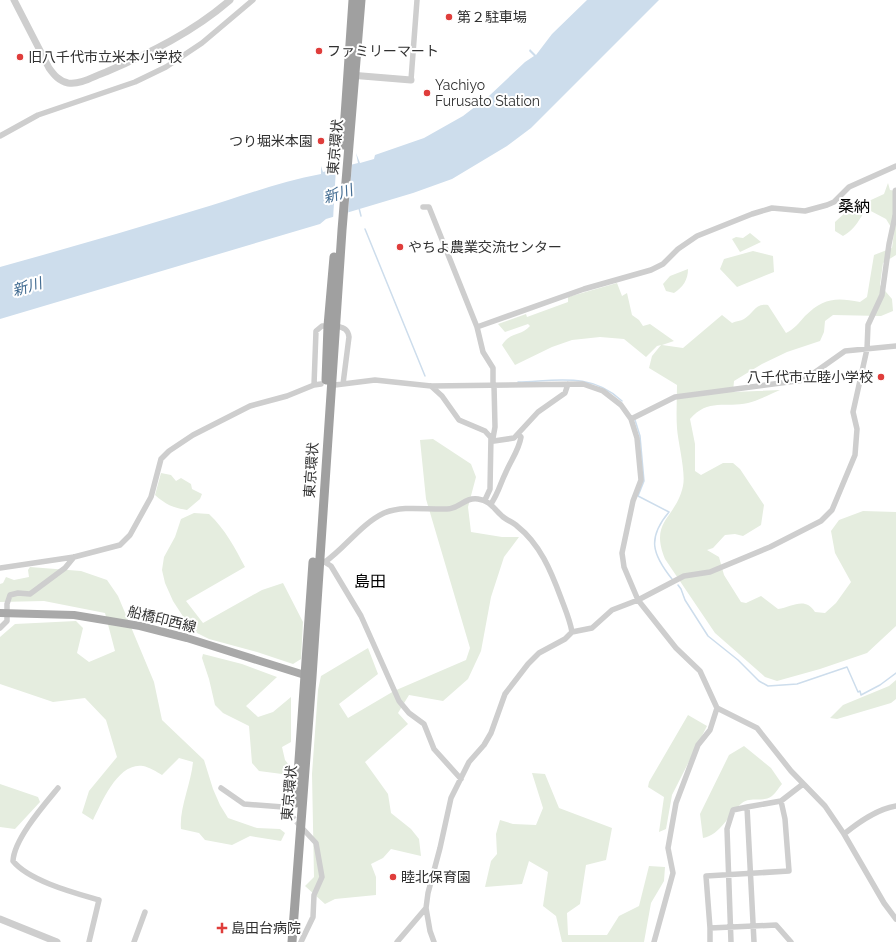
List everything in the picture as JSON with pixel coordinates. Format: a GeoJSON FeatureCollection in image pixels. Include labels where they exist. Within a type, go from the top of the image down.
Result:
{"type":"FeatureCollection","features":[{"type":"Feature","properties":{"kind":"highway","name":"東京環状"},"geometry":{"type":"LineString","coordinates":[[352,75],[353,0]]}},
{"type":"Feature","properties":{"kind":"highway","name":"東京環状"},"geometry":{"type":"LineString","coordinates":[[287,942],[316,572],[339,231],[352,75],[361,0]]}},
{"type":"Feature","properties":{"kind":"highway","name":"東京環状"},"geometry":{"type":"LineString","coordinates":[[316,572],[322,561],[321,499]]}},
{"type":"Feature","properties":{"kind":"highway","name":"東京環状"},"geometry":{"type":"LineString","coordinates":[[292,942],[308,676]]}},
{"type":"Feature","properties":{"kind":"main road","name":"船橋印西線"},"geometry":{"type":"LineString","coordinates":[[3,613],[74,615],[119,622],[164,632],[308,676]]}},
{"type":"Feature","properties":{"kind":"street"},"geometry":{"type":"LineString","coordinates":[[14,0],[49,68],[56,77],[63,82],[70,83],[85,80],[153,52],[203,22],[230,0]]}},
{"type":"Feature","properties":{"kind":"street"},"geometry":{"type":"LineString","coordinates":[[0,136],[38,114],[135,82],[166,67],[202,43],[253,0]]}},
{"type":"Feature","properties":{"kind":"street"},"geometry":{"type":"LineString","coordinates":[[352,75],[411,80],[417,0]]}},
{"type":"Feature","properties":{"kind":"street"},"geometry":{"type":"LineString","coordinates":[[478,327],[592,286],[651,270],[663,264],[678,248],[697,236],[752,214],[777,207],[805,211],[834,202],[849,187],[896,166]]}},
{"type":"Feature","properties":{"kind":"street"},"geometry":{"type":"LineString","coordinates":[[434,942],[430,931],[426,908],[428,893],[451,798],[469,762],[484,745],[491,733],[503,697],[515,679],[539,653],[565,639],[572,632],[592,628],[612,610],[638,600],[684,576],[710,572],[770,547],[821,521],[832,510],[855,455],[857,429],[853,412],[867,349],[868,325],[882,295],[889,244],[895,219],[896,190]]}},
{"type":"Feature","properties":{"kind":"street"},"geometry":{"type":"LineString","coordinates":[[423,207],[429,207],[478,327],[483,352],[493,368],[495,428],[492,437],[490,488],[485,500]]}},
{"type":"Feature","properties":{"kind":"street"},"geometry":{"type":"LineString","coordinates":[[314,385],[316,331],[322,326],[344,328],[348,331],[349,337],[343,384]]}},
{"type":"Feature","properties":{"kind":"street"},"geometry":{"type":"LineString","coordinates":[[631,419],[679,396],[804,380],[844,351],[896,346]]}},
{"type":"Feature","properties":{"kind":"street"},"geometry":{"type":"LineString","coordinates":[[335,385],[374,380],[431,386],[583,384],[603,391],[621,405],[631,419],[637,438],[641,480],[633,501],[622,553],[624,568],[638,600],[676,648],[700,671],[717,708],[757,728],[803,784],[825,806],[844,834],[884,903],[896,919]]}},
{"type":"Feature","properties":{"kind":"street"},"geometry":{"type":"LineString","coordinates":[[0,568],[74,557],[114,548],[125,541],[151,497],[161,459],[173,447],[206,428],[250,406],[287,396],[314,385],[321,384]]}},
{"type":"Feature","properties":{"kind":"street"},"geometry":{"type":"LineString","coordinates":[[431,386],[442,396],[458,420],[486,431],[494,441],[510,439],[519,435],[538,412],[565,393],[568,384]]}},
{"type":"Feature","properties":{"kind":"street"},"geometry":{"type":"LineString","coordinates":[[491,504],[500,490],[504,475],[518,449],[521,437],[519,435]]}},
{"type":"Feature","properties":{"kind":"street"},"geometry":{"type":"LineString","coordinates":[[460,779],[434,749],[424,724],[409,713],[399,701],[361,616],[331,566],[322,561],[377,517],[386,513],[419,507],[448,509],[466,500],[476,498],[485,500],[502,516],[518,526],[547,562],[570,620],[572,632]]}},
{"type":"Feature","properties":{"kind":"street"},"geometry":{"type":"LineString","coordinates":[[0,628],[7,621],[3,613],[10,595],[18,593],[30,594],[65,568],[74,557]]}},
{"type":"Feature","properties":{"kind":"street"},"geometry":{"type":"LineString","coordinates":[[654,942],[673,873],[668,848],[676,803],[698,745],[710,730],[717,708]]}},
{"type":"Feature","properties":{"kind":"street"},"geometry":{"type":"LineString","coordinates":[[731,942],[726,829],[733,810],[782,801],[803,784]]}},
{"type":"Feature","properties":{"kind":"street"},"geometry":{"type":"LineString","coordinates":[[58,788],[25,833],[15,850],[13,861],[24,871],[47,882],[99,900],[89,942]]}},
{"type":"Feature","properties":{"kind":"street"},"geometry":{"type":"LineString","coordinates":[[221,788],[244,804],[283,808],[290,815]]}},
{"type":"Feature","properties":{"kind":"street"},"geometry":{"type":"LineString","coordinates":[[710,942],[706,876],[789,871],[782,801]]}},
{"type":"Feature","properties":{"kind":"street"},"geometry":{"type":"LineString","coordinates":[[844,834],[869,817],[888,807],[896,806]]}},
{"type":"Feature","properties":{"kind":"street"},"geometry":{"type":"LineString","coordinates":[[747,807],[754,942]]}},
{"type":"Feature","properties":{"kind":"street"},"geometry":{"type":"LineString","coordinates":[[302,942],[313,917],[314,895],[322,877],[316,843],[303,829]]}},
{"type":"Feature","properties":{"kind":"street"},"geometry":{"type":"LineString","coordinates":[[397,942],[426,908]]}},
{"type":"Feature","properties":{"kind":"street"},"geometry":{"type":"LineString","coordinates":[[134,942],[145,912]]}},
{"type":"Feature","properties":{"kind":"street"},"geometry":{"type":"LineString","coordinates":[[0,919],[40,939],[57,942]]}},
{"type":"Feature","properties":{"kind":"street"},"geometry":{"type":"LineString","coordinates":[[710,928],[776,925],[791,942]]}},
{"type":"Feature","properties":{"kind":"shaded area"},"geometry":{"type":"Polygon","coordinates":[[[888,183],[890,190],[896,191],[896,255],[883,263],[880,285],[892,299],[893,311],[881,316],[833,315],[825,321],[824,332],[820,341],[787,352],[762,364],[734,381],[733,392],[780,390],[748,403],[710,406],[697,412],[690,419],[695,444],[695,471],[701,475],[723,463],[733,463],[740,469],[764,505],[761,525],[743,536],[735,534],[725,535],[713,548],[707,550],[719,557],[724,575],[741,602],[746,603],[761,596],[778,609],[803,603],[811,607],[815,612],[825,613],[836,603],[851,582],[835,553],[831,531],[839,520],[863,511],[896,512],[896,626],[867,653],[820,669],[777,681],[765,677],[715,633],[665,559],[660,536],[662,527],[680,497],[684,480],[677,428],[677,385],[649,368],[652,356],[661,345],[657,346],[646,357],[624,339],[600,337],[572,340],[552,347],[515,365],[502,345],[509,338],[523,332],[530,326],[528,324],[505,332],[498,324],[526,314],[527,317],[568,302],[568,297],[617,283],[622,296],[627,293],[632,315],[639,320],[643,326],[650,324],[674,341],[662,345],[683,348],[722,315],[732,323],[744,319],[757,307],[764,305],[768,305],[786,333],[794,328],[812,310],[824,302],[837,299],[860,302],[867,297],[874,255],[892,248],[894,232],[886,219],[867,209],[854,227],[843,236],[835,231],[835,222],[847,211],[884,194],[888,183]]]}},
{"type":"Feature","properties":{"kind":"shaded area"},"geometry":{"type":"Polygon","coordinates":[[[750,233],[761,242],[740,252],[732,239],[736,237],[743,238],[750,233]]]}},
{"type":"Feature","properties":{"kind":"shaded area"},"geometry":{"type":"Polygon","coordinates":[[[753,251],[773,256],[774,272],[737,287],[720,269],[724,259],[753,251]]]}},
{"type":"Feature","properties":{"kind":"shaded area"},"geometry":{"type":"Polygon","coordinates":[[[688,269],[686,280],[680,288],[674,293],[666,291],[663,284],[670,276],[688,269]]]}},
{"type":"Feature","properties":{"kind":"shaded area"},"geometry":{"type":"Polygon","coordinates":[[[433,439],[471,464],[476,477],[468,507],[471,532],[502,537],[519,537],[504,557],[491,597],[481,651],[468,679],[443,701],[409,695],[398,713],[408,724],[365,762],[388,794],[391,813],[411,829],[419,839],[421,856],[391,849],[383,858],[371,864],[376,877],[376,895],[335,899],[325,904],[305,886],[314,877],[312,774],[318,690],[321,676],[368,648],[378,674],[339,704],[348,718],[394,691],[466,660],[470,648],[426,499],[420,440],[433,439]]]}},
{"type":"Feature","properties":{"kind":"shaded area"},"geometry":{"type":"Polygon","coordinates":[[[161,473],[171,475],[176,481],[181,478],[191,484],[192,489],[202,494],[200,499],[187,510],[173,507],[162,501],[155,495],[161,473]]]}},
{"type":"Feature","properties":{"kind":"shaded area"},"geometry":{"type":"Polygon","coordinates":[[[194,513],[209,514],[215,520],[229,539],[245,567],[186,601],[203,623],[262,590],[283,583],[303,622],[301,659],[293,664],[257,652],[209,639],[197,633],[186,621],[173,601],[165,583],[162,570],[164,557],[175,537],[181,519],[194,513]]]}},
{"type":"Feature","properties":{"kind":"shaded area"},"geometry":{"type":"Polygon","coordinates":[[[30,567],[81,571],[107,580],[118,596],[154,682],[162,720],[204,760],[213,789],[228,818],[257,828],[280,829],[285,833],[281,841],[250,836],[232,845],[205,840],[199,833],[181,829],[183,805],[193,762],[179,758],[162,775],[143,766],[134,766],[126,770],[106,794],[93,820],[82,813],[89,791],[117,757],[106,720],[85,698],[53,702],[0,684],[0,637],[15,624],[76,621],[83,628],[77,653],[89,662],[115,651],[105,613],[44,601],[0,602],[0,584],[3,583],[6,577],[14,580],[29,577],[28,570],[30,567]]]}},
{"type":"Feature","properties":{"kind":"shaded area"},"geometry":{"type":"Polygon","coordinates":[[[203,654],[242,664],[277,677],[246,706],[258,717],[273,712],[291,697],[291,742],[282,747],[285,760],[293,770],[293,773],[282,774],[259,771],[252,763],[249,726],[223,713],[215,705],[202,658],[203,654]]]}},
{"type":"Feature","properties":{"kind":"shaded area"},"geometry":{"type":"Polygon","coordinates":[[[896,680],[896,699],[891,703],[837,719],[830,718],[843,705],[889,686],[896,680]]]}},
{"type":"Feature","properties":{"kind":"shaded area"},"geometry":{"type":"Polygon","coordinates":[[[688,715],[707,726],[672,795],[666,829],[659,832],[664,797],[648,787],[649,782],[688,715]]]}},
{"type":"Feature","properties":{"kind":"shaded area"},"geometry":{"type":"Polygon","coordinates":[[[744,746],[771,768],[782,784],[773,795],[768,798],[749,800],[742,803],[715,833],[703,838],[700,814],[729,755],[744,746]]]}},
{"type":"Feature","properties":{"kind":"shaded area"},"geometry":{"type":"Polygon","coordinates":[[[532,773],[545,774],[559,808],[612,828],[606,860],[586,865],[580,904],[567,913],[568,935],[607,935],[619,916],[639,906],[649,866],[665,867],[664,881],[651,903],[644,942],[562,942],[556,916],[543,906],[548,872],[529,861],[522,884],[485,887],[491,861],[497,854],[496,834],[500,820],[513,824],[536,825],[543,808],[532,773]]]}},
{"type":"Feature","properties":{"kind":"shaded area"},"geometry":{"type":"Polygon","coordinates":[[[0,784],[38,797],[40,802],[15,829],[0,827],[0,784]]]}},
{"type":"Feature","properties":{"kind":"water","name":"新川"},"geometry":{"type":"Polygon","coordinates":[[[587,0],[659,0],[531,128],[507,146],[452,179],[413,193],[326,219],[320,224],[0,319],[0,267],[147,225],[273,186],[321,174],[321,166],[323,172],[358,163],[356,153],[360,163],[374,159],[375,155],[424,138],[463,116],[489,96],[525,62],[534,56],[529,51],[530,49],[536,55],[552,34],[587,0]]]}},
{"type":"Feature","properties":{"kind":"pier"},"geometry":{"type":"Polygon","coordinates":[[[352,163],[348,215],[333,220],[336,168],[352,163]]]}},
{"type":"Feature","properties":{"kind":"waterway"},"geometry":{"type":"LineString","coordinates":[[359,208],[361,216]]}},
{"type":"Feature","properties":{"kind":"waterway"},"geometry":{"type":"LineString","coordinates":[[365,229],[425,376]]}},
{"type":"Feature","properties":{"kind":"waterway"},"geometry":{"type":"LineString","coordinates":[[518,382],[560,380],[586,382],[610,392],[622,401]]}},
{"type":"Feature","properties":{"kind":"waterway"},"geometry":{"type":"LineString","coordinates":[[635,420],[640,436],[644,481],[638,496],[669,512],[657,530],[655,546],[656,554],[660,562],[672,579]]}},
{"type":"Feature","properties":{"kind":"waterway"},"geometry":{"type":"LineString","coordinates":[[678,585],[685,600],[708,636],[738,660],[759,681],[768,686],[797,684],[847,667],[858,692],[860,691],[861,695],[880,685],[896,673]]}},
{"type":"Feature","properties":{"kind":"tunnel"},"geometry":{"type":"LineString","coordinates":[[291,815],[300,826]]}},
{"type":"Feature","properties":{"kind":"place","name":"第２駐車場"},"geometry":{"type":"Point","coordinates":[449,17]}},
{"type":"Feature","properties":{"kind":"place","name":"ファミリーマート"},"geometry":{"type":"Point","coordinates":[319,51]}},
{"type":"Feature","properties":{"kind":"place","name":"旧八千代市立米本小学校"},"geometry":{"type":"Point","coordinates":[20,57]}},
{"type":"Feature","properties":{"kind":"place","name":"Yachiyo Furusato Station"},"geometry":{"type":"Point","coordinates":[427,93]}},
{"type":"Feature","properties":{"kind":"place","name":"つり堀米本園"},"geometry":{"type":"Point","coordinates":[321,141]}},
{"type":"Feature","properties":{"kind":"place","name":"やちよ農業交流センター"},"geometry":{"type":"Point","coordinates":[400,247]}},
{"type":"Feature","properties":{"kind":"place","name":"八千代市立睦小学校"},"geometry":{"type":"Point","coordinates":[881,377]}},
{"type":"Feature","properties":{"kind":"place","name":"睦北保育園"},"geometry":{"type":"Point","coordinates":[393,877]}},
{"type":"Feature","properties":{"kind":"place","name":"島田台病院"},"geometry":{"type":"Point","coordinates":[222,928]}},
{"type":"Feature","properties":{"kind":"district","name":"桑納"},"geometry":{"type":"Point","coordinates":[854,206]}},
{"type":"Feature","properties":{"kind":"district","name":"島田"},"geometry":{"type":"Point","coordinates":[370,581]}}]}
